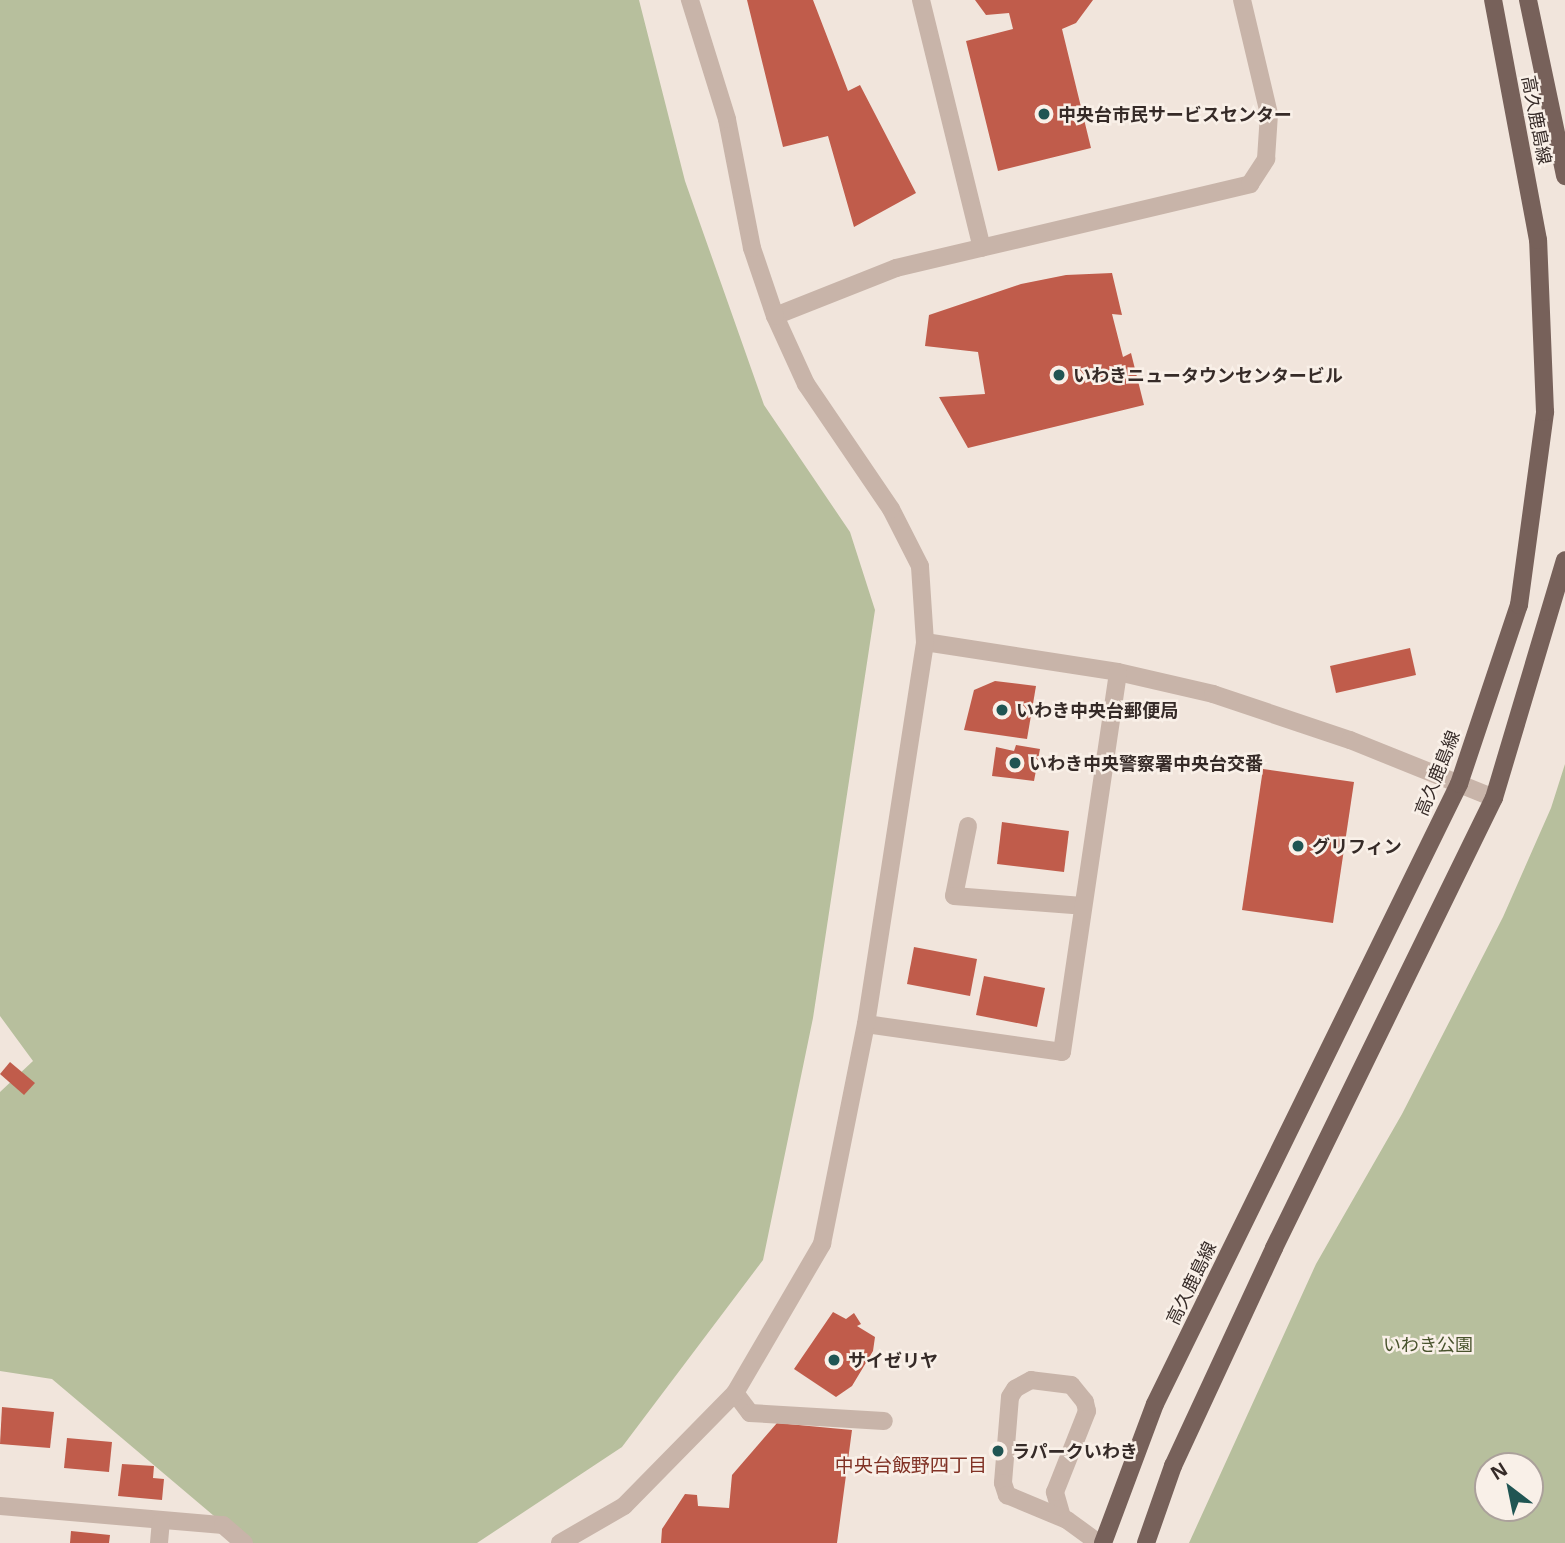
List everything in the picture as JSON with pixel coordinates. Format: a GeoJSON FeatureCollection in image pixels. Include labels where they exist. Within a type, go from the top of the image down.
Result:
{"type":"FeatureCollection","features":[{"type":"Feature","properties":{"kind":"main road","name":"高久鹿島線"},"geometry":{"type":"LineString","coordinates":[[1101,1543],[1155,1404],[1459,784],[1519,605],[1545,412],[1538,240],[1493,0]]}},
{"type":"Feature","properties":{"kind":"main road","name":"高久鹿島線"},"geometry":{"type":"LineString","coordinates":[[1528,0],[1565,176]]}},
{"type":"Feature","properties":{"kind":"main road"},"geometry":{"type":"LineString","coordinates":[[1146,1543],[1172,1466],[1494,798],[1565,560]]}},
{"type":"Feature","properties":{"kind":"street"},"geometry":{"type":"LineString","coordinates":[[561,1543],[624,1506],[735,1394],[822,1244],[866,1024],[925,642],[920,566],[891,509],[806,384],[775,316],[752,248],[727,119],[691,0]]}},
{"type":"Feature","properties":{"kind":"street"},"geometry":{"type":"LineString","coordinates":[[921,0],[982,248]]}},
{"type":"Feature","properties":{"kind":"street"},"geometry":{"type":"LineString","coordinates":[[775,316],[896,268],[1250,184],[1266,159],[1269,114],[1242,0]]}},
{"type":"Feature","properties":{"kind":"street"},"geometry":{"type":"LineString","coordinates":[[925,642],[1118,672],[1267,711],[1494,798]]}},
{"type":"Feature","properties":{"kind":"street"},"geometry":{"type":"LineString","coordinates":[[866,1024],[1062,1052],[1118,672]]}},
{"type":"Feature","properties":{"kind":"street"},"geometry":{"type":"LineString","coordinates":[[968,826],[954,895],[1083,906]]}},
{"type":"Feature","properties":{"kind":"street"},"geometry":{"type":"LineString","coordinates":[[1062,1517],[1055,1492],[1087,1411],[1085,1402],[1071,1385],[1031,1380],[1014,1389],[1010,1397],[1003,1483],[1016,1501],[1062,1517],[1101,1543]]}},
{"type":"Feature","properties":{"kind":"street"},"geometry":{"type":"LineString","coordinates":[[735,1394],[750,1413],[884,1421]]}},
{"type":"Feature","properties":{"kind":"street"},"geometry":{"type":"LineString","coordinates":[[0,1506],[161,1522],[223,1525],[244,1543]]}},
{"type":"Feature","properties":{"kind":"street"},"geometry":{"type":"LineString","coordinates":[[159,1543],[161,1522]]}},
{"type":"Feature","properties":{"kind":"green space"},"geometry":{"type":"Polygon","coordinates":[[[0,0],[639,0],[685,181],[764,405],[850,532],[875,610],[813,1018],[763,1260],[622,1447],[477,1543],[246,1543],[52,1379],[0,1371],[0,1092],[33,1061],[0,1016],[0,0]]]}},
{"type":"Feature","properties":{"kind":"green space","name":"いわき公園"},"geometry":{"type":"Polygon","coordinates":[[[1565,764],[1565,1543],[1189,1543],[1316,1264],[1402,1114],[1503,917],[1551,808],[1565,764]]]}},
{"type":"Feature","properties":{"kind":"building"},"geometry":{"type":"Polygon","coordinates":[[[747,0],[813,0],[848,91],[860,85],[916,193],[854,227],[828,136],[783,147],[747,0]]]}},
{"type":"Feature","properties":{"kind":"building"},"geometry":{"type":"Polygon","coordinates":[[[975,0],[1093,0],[1076,23],[1062,29],[1091,148],[998,171],[966,41],[1013,29],[1009,13],[986,15],[975,0]]]}},
{"type":"Feature","properties":{"kind":"building","name":"いわきニュータウンセンタービル"},"geometry":{"type":"Polygon","coordinates":[[[1112,273],[1122,315],[1112,314],[1123,357],[1131,353],[1144,405],[968,448],[939,397],[985,394],[978,352],[925,346],[929,315],[1021,284],[1066,275],[1112,273]]]}},
{"type":"Feature","properties":{"kind":"building"},"geometry":{"type":"Polygon","coordinates":[[[1410,648],[1416,675],[1336,693],[1330,666],[1410,648]]]}},
{"type":"Feature","properties":{"kind":"building"},"geometry":{"type":"Polygon","coordinates":[[[995,681],[1036,686],[1027,739],[964,730],[974,690],[995,681]]]}},
{"type":"Feature","properties":{"kind":"building","name":"いわき中央警察署中央台交番"},"geometry":{"type":"Polygon","coordinates":[[[1016,745],[1040,749],[1034,781],[992,776],[996,747],[1014,751],[1016,745]]]}},
{"type":"Feature","properties":{"kind":"building","name":"グリフィン"},"geometry":{"type":"Polygon","coordinates":[[[1263,769],[1354,782],[1333,923],[1242,910],[1263,769]]]}},
{"type":"Feature","properties":{"kind":"building"},"geometry":{"type":"Polygon","coordinates":[[[1002,822],[1069,831],[1064,872],[997,864],[1002,822]]]}},
{"type":"Feature","properties":{"kind":"building"},"geometry":{"type":"Polygon","coordinates":[[[914,947],[977,959],[970,996],[907,984],[914,947]]]}},
{"type":"Feature","properties":{"kind":"building"},"geometry":{"type":"Polygon","coordinates":[[[984,976],[1045,988],[1037,1027],[976,1015],[984,976]]]}},
{"type":"Feature","properties":{"kind":"building"},"geometry":{"type":"Polygon","coordinates":[[[10,1062],[35,1083],[24,1095],[0,1074],[10,1062]]]}},
{"type":"Feature","properties":{"kind":"building","name":"サイゼリヤ"},"geometry":{"type":"Polygon","coordinates":[[[833,1312],[846,1319],[854,1313],[861,1324],[857,1326],[875,1337],[873,1351],[852,1386],[836,1397],[794,1369],[833,1312]]]}},
{"type":"Feature","properties":{"kind":"building"},"geometry":{"type":"Polygon","coordinates":[[[2,1407],[54,1412],[50,1448],[0,1444],[2,1407]]]}},
{"type":"Feature","properties":{"kind":"building"},"geometry":{"type":"Polygon","coordinates":[[[777,1423],[852,1430],[837,1543],[661,1543],[662,1529],[685,1494],[697,1495],[698,1506],[729,1508],[732,1475],[777,1423]]]}},
{"type":"Feature","properties":{"kind":"building"},"geometry":{"type":"Polygon","coordinates":[[[67,1438],[112,1442],[109,1472],[64,1468],[67,1438]]]}},
{"type":"Feature","properties":{"kind":"building"},"geometry":{"type":"Polygon","coordinates":[[[122,1464],[154,1466],[153,1478],[164,1479],[162,1500],[118,1496],[122,1464]]]}},
{"type":"Feature","properties":{"kind":"building"},"geometry":{"type":"Polygon","coordinates":[[[71,1531],[110,1535],[109,1543],[70,1543],[71,1531]]]}},
{"type":"Feature","properties":{"kind":"place","name":"中央台市民サービスセンター"},"geometry":{"type":"Point","coordinates":[1044,114]}},
{"type":"Feature","properties":{"kind":"place","name":"いわきニュータウンセンタービル"},"geometry":{"type":"Point","coordinates":[1059,375]}},
{"type":"Feature","properties":{"kind":"place","name":"いわき中央台郵便局"},"geometry":{"type":"Point","coordinates":[1002,710]}},
{"type":"Feature","properties":{"kind":"place","name":"いわき中央警察署中央台交番"},"geometry":{"type":"Point","coordinates":[1015,763]}},
{"type":"Feature","properties":{"kind":"place","name":"グリフィン"},"geometry":{"type":"Point","coordinates":[1298,846]}},
{"type":"Feature","properties":{"kind":"place","name":"サイゼリヤ"},"geometry":{"type":"Point","coordinates":[834,1360]}},
{"type":"Feature","properties":{"kind":"place","name":"ラパークいわき"},"geometry":{"type":"Point","coordinates":[998,1451]}},
{"type":"Feature","properties":{"kind":"district","name":"中央台飯野四丁目"},"geometry":{"type":"Point","coordinates":[911,1466]}}]}
